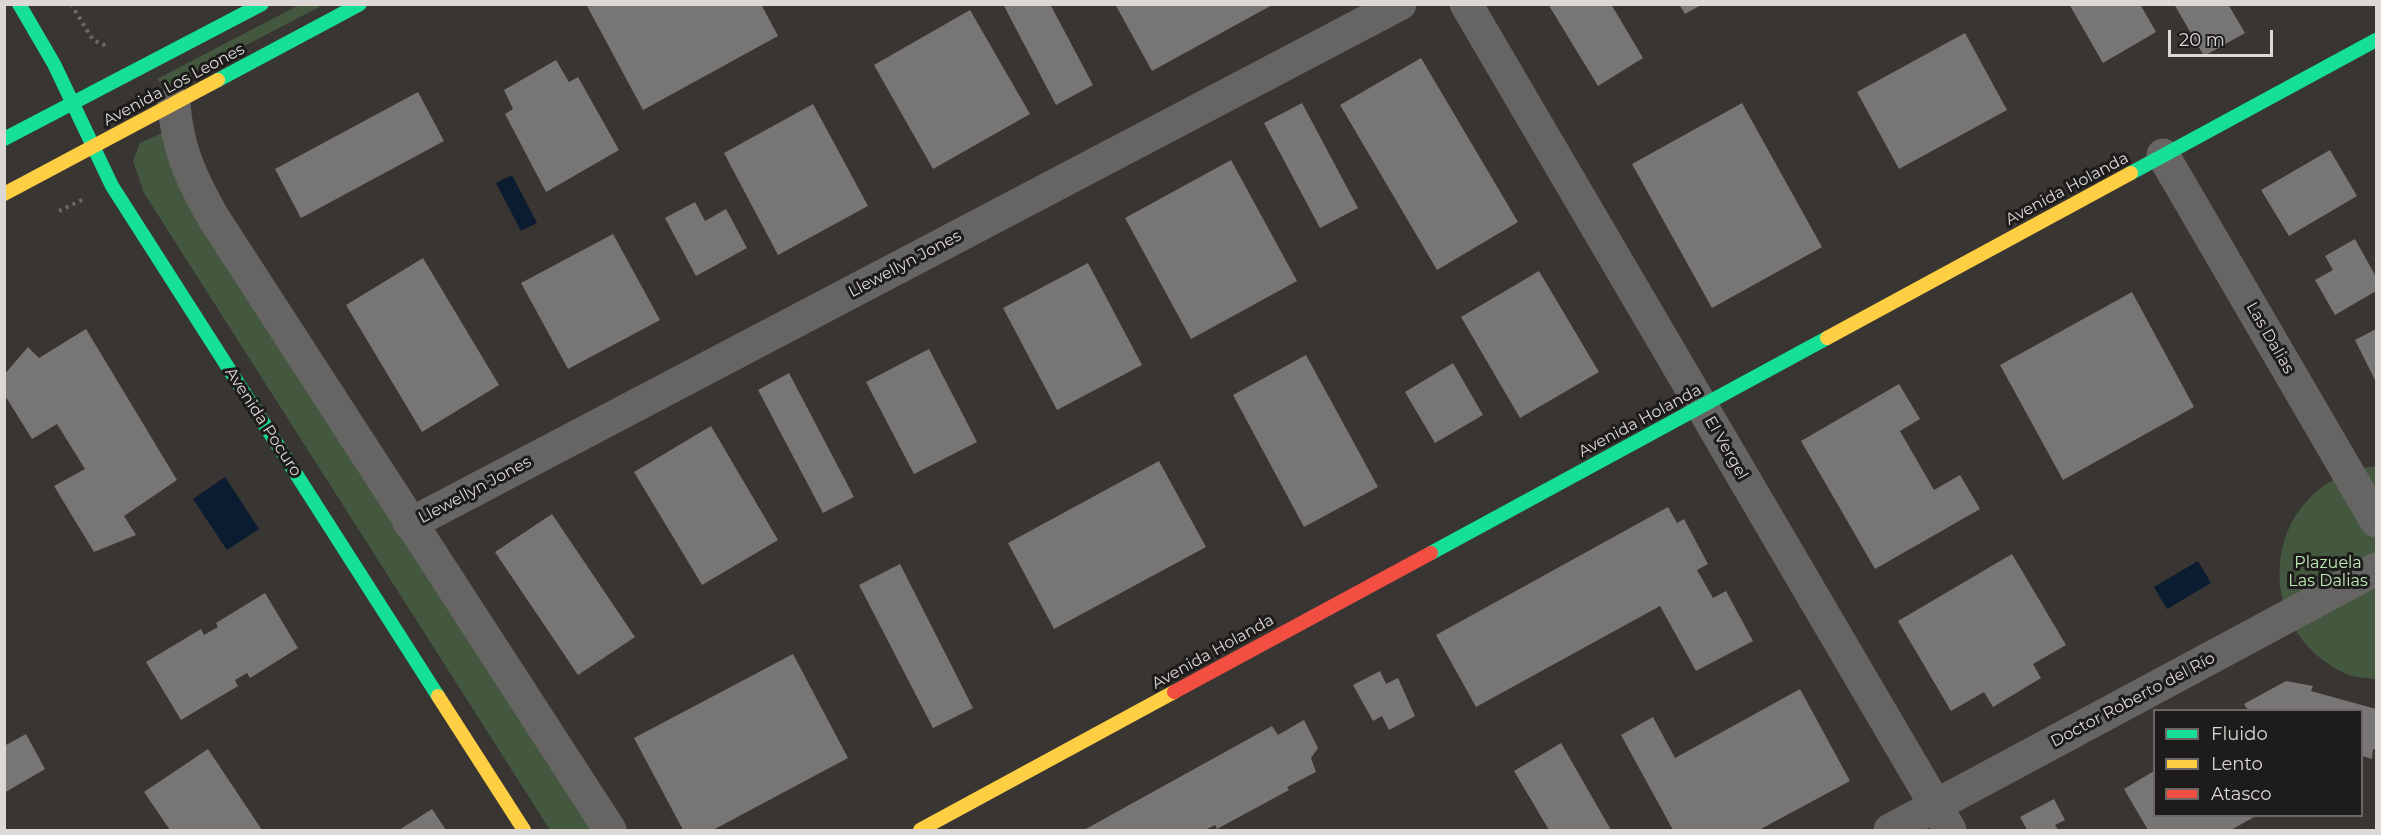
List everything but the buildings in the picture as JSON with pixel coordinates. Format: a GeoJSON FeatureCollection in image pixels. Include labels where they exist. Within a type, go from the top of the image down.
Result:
{"type":"FeatureCollection","features":[{"type":"Feature","properties":{"kind":"main road","name":"Avenida Pocuro"},"geometry":{"type":"LineString","coordinates":[[19,4],[54,64],[112,186],[524,831]]}},
{"type":"Feature","properties":{"kind":"main road","name":"Avenida Los Leones"},"geometry":{"type":"LineString","coordinates":[[4,139],[262,4]]}},
{"type":"Feature","properties":{"kind":"main road","name":"Avenida Los Leones"},"geometry":{"type":"LineString","coordinates":[[4,194],[360,4]]}},
{"type":"Feature","properties":{"kind":"main road","name":"Avenida Holanda"},"geometry":{"type":"LineString","coordinates":[[920,831],[2376,40]]}},
{"type":"Feature","properties":{"kind":"street","name":"Llewellyn Jones"},"geometry":{"type":"LineString","coordinates":[[411,524],[1400,4]]}},
{"type":"Feature","properties":{"kind":"street","name":"El Vergel"},"geometry":{"type":"LineString","coordinates":[[1466,4],[1943,818]]}},
{"type":"Feature","properties":{"kind":"street"},"geometry":{"type":"LineString","coordinates":[[174,103],[176,129],[182,153],[200,193],[610,831]]}},
{"type":"Feature","properties":{"kind":"street","name":"Las Dalias"},"geometry":{"type":"LineString","coordinates":[[2163,155],[2376,521]]}},
{"type":"Feature","properties":{"kind":"street","name":"Doctor Roberto del Río"},"geometry":{"type":"LineString","coordinates":[[1890,831],[1943,818],[2376,569]]}},
{"type":"Feature","properties":{"kind":"green space"},"geometry":{"type":"Polygon","coordinates":[[[299,5],[323,5],[164,88],[157,79],[299,5]]]}},
{"type":"Feature","properties":{"kind":"green space"},"geometry":{"type":"Polygon","coordinates":[[[164,132],[596,830],[550,830],[144,193],[133,161],[140,143],[164,132]]]}},
{"type":"Feature","properties":{"kind":"green space","name":"Plazuela Las Dalias"},"geometry":{"type":"Polygon","coordinates":[[[2376,466],[2376,679],[2349,675],[2315,654],[2293,625],[2281,593],[2280,559],[2290,527],[2309,499],[2338,477],[2376,466]]]}},
{"type":"Feature","properties":{"kind":"water"},"geometry":{"type":"Polygon","coordinates":[[[512,175],[537,223],[521,231],[496,183],[512,175]]]}},
{"type":"Feature","properties":{"kind":"water"},"geometry":{"type":"Polygon","coordinates":[[[225,477],[259,529],[227,550],[193,499],[225,477]]]}},
{"type":"Feature","properties":{"kind":"water"},"geometry":{"type":"Polygon","coordinates":[[[2198,561],[2211,583],[2167,609],[2154,587],[2198,561]]]}},
{"type":"Feature","properties":{"kind":"traffic: fast"},"geometry":{"type":"LineString","coordinates":[[19,4],[54,64],[112,186],[438,696]]}},
{"type":"Feature","properties":{"kind":"traffic: fast"},"geometry":{"type":"LineString","coordinates":[[4,139],[262,4]]}},
{"type":"Feature","properties":{"kind":"traffic: fast"},"geometry":{"type":"LineString","coordinates":[[218,80],[360,4]]}},
{"type":"Feature","properties":{"kind":"traffic: fast"},"geometry":{"type":"LineString","coordinates":[[2131,173],[2376,40]]}},
{"type":"Feature","properties":{"kind":"traffic: fast"},"geometry":{"type":"LineString","coordinates":[[1431,553],[1827,338]]}},
{"type":"Feature","properties":{"kind":"traffic: slow"},"geometry":{"type":"LineString","coordinates":[[4,194],[218,80]]}},
{"type":"Feature","properties":{"kind":"traffic: slow"},"geometry":{"type":"LineString","coordinates":[[1827,338],[2131,173]]}},
{"type":"Feature","properties":{"kind":"traffic: slow"},"geometry":{"type":"LineString","coordinates":[[920,830],[1174,692]]}},
{"type":"Feature","properties":{"kind":"traffic: slow"},"geometry":{"type":"LineString","coordinates":[[438,696],[524,830]]}},
{"type":"Feature","properties":{"kind":"traffic: jam"},"geometry":{"type":"LineString","coordinates":[[1174,692],[1431,553]]}}]}
